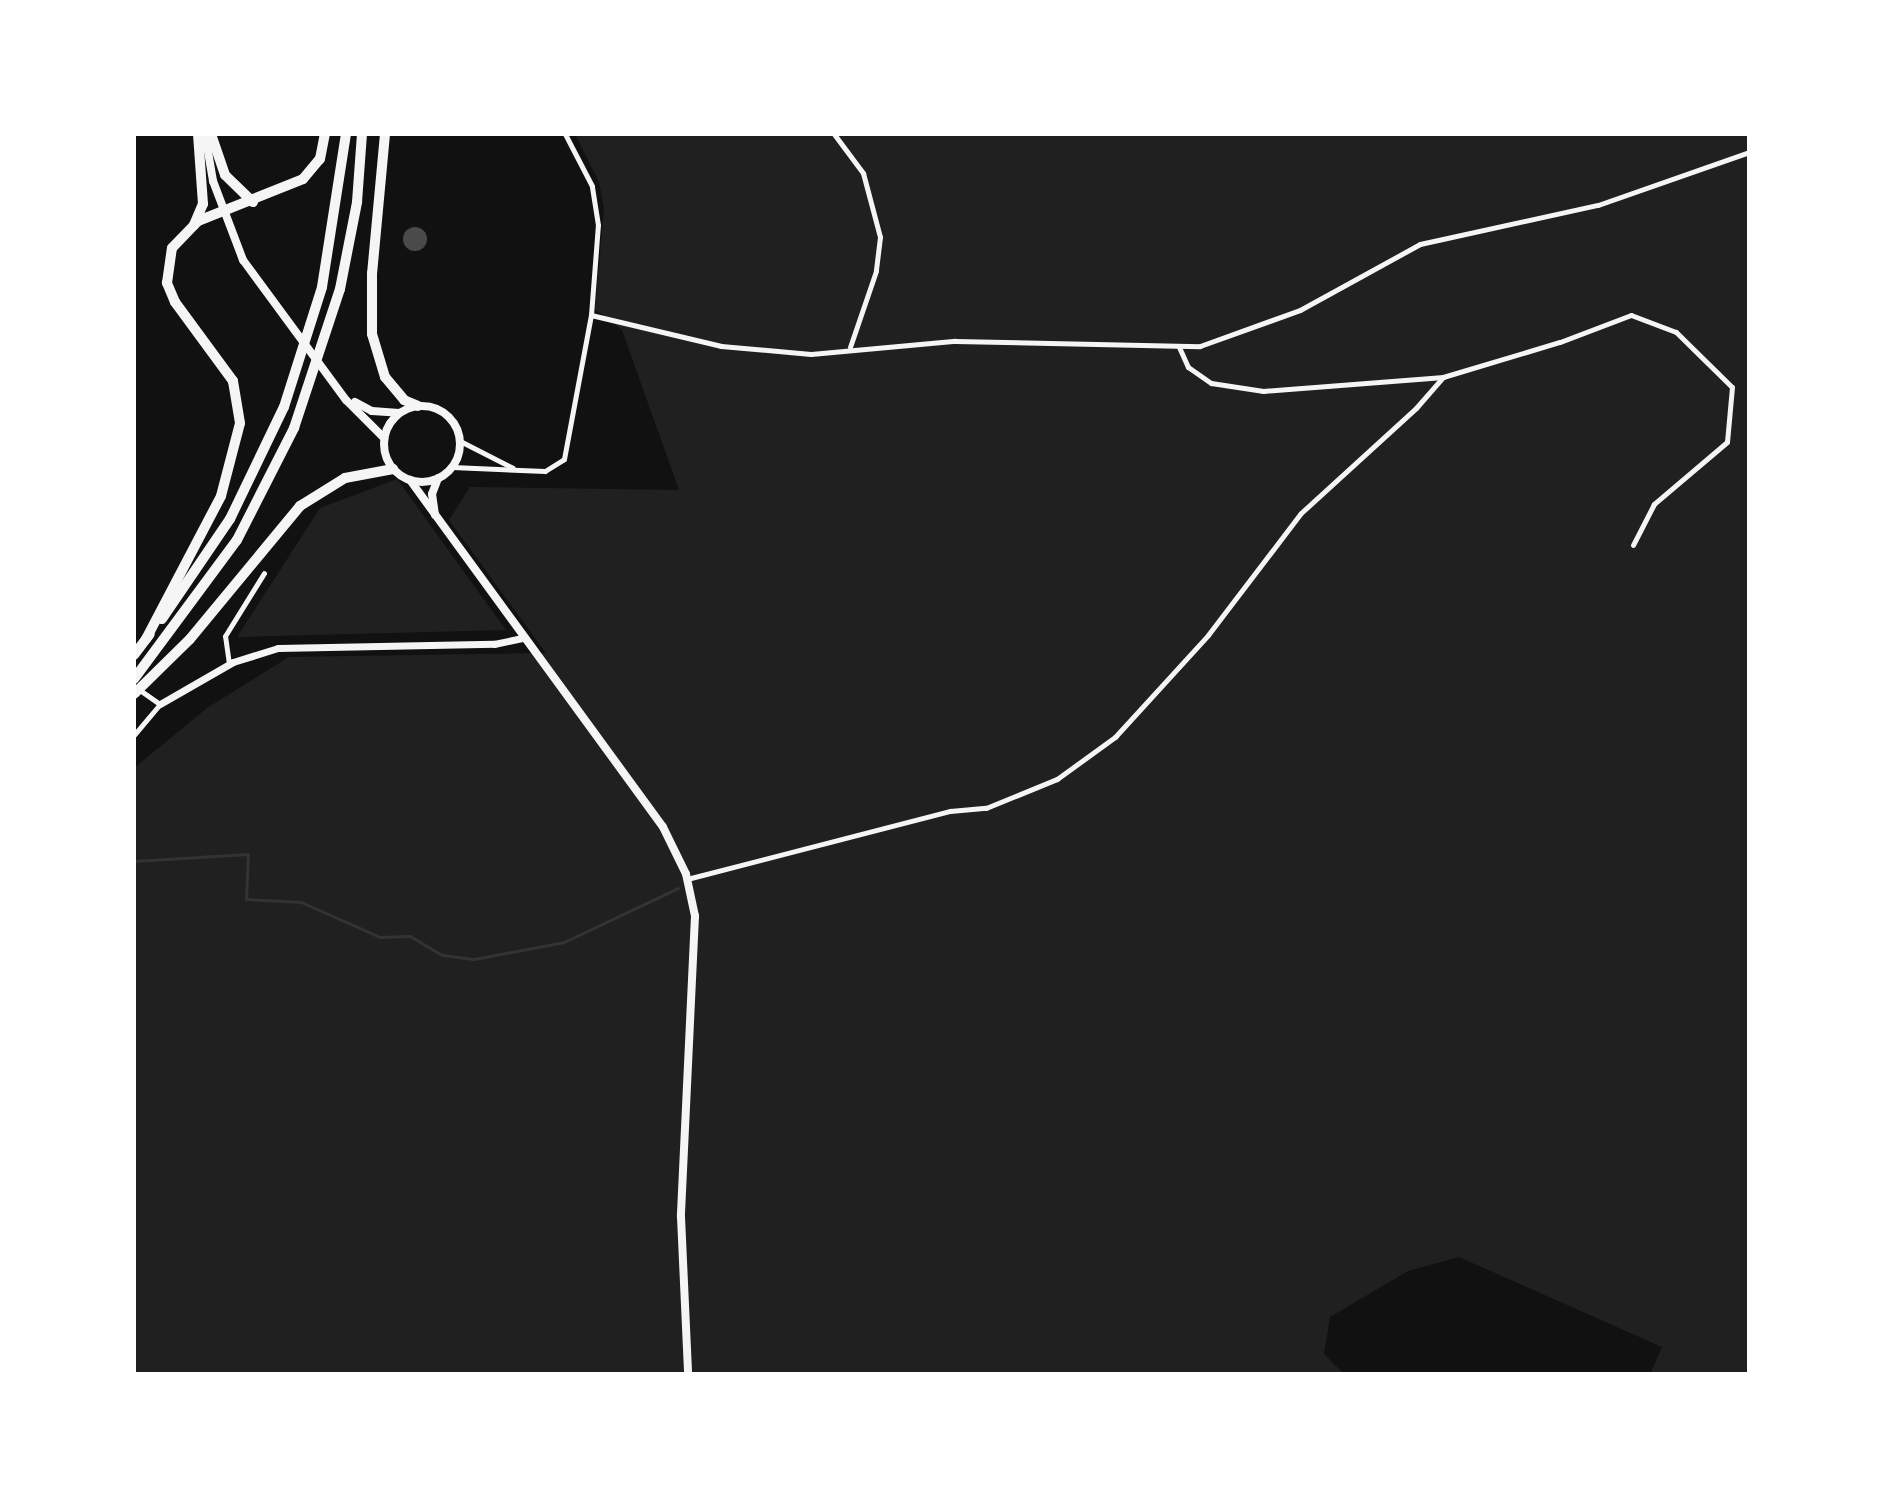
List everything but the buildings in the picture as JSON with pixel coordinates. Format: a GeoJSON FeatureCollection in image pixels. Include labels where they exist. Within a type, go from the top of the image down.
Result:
{"type":"FeatureCollection","features":[{"type":"Feature","properties":{"kind":"highway"},"geometry":{"type":"LineString","coordinates":[[146,639],[221,496],[240,423],[233,381],[175,302],[167,283],[172,248],[193,226],[203,204],[198,134]]}},
{"type":"Feature","properties":{"kind":"highway"},"geometry":{"type":"LineString","coordinates":[[211,134],[225,175],[253,202]]}},
{"type":"Feature","properties":{"kind":"highway"},"geometry":{"type":"LineString","coordinates":[[193,226],[286,189],[313,170],[325,134]]}},
{"type":"Feature","properties":{"kind":"highway"},"geometry":{"type":"LineString","coordinates":[[134,655],[230,519],[284,407],[322,287],[346,134]]}},
{"type":"Feature","properties":{"kind":"highway"},"geometry":{"type":"LineString","coordinates":[[134,679],[237,540],[294,428],[340,289],[357,202],[362,134]]}},
{"type":"Feature","properties":{"kind":"highway"},"geometry":{"type":"LineString","coordinates":[[385,134],[372,273],[372,334],[385,377],[404,400],[418,406]]}},
{"type":"Feature","properties":{"kind":"highway"},"geometry":{"type":"LineString","coordinates":[[134,694],[190,639],[300,506],[345,478],[393,469]]}},
{"type":"Feature","properties":{"kind":"main road"},"geometry":{"type":"LineString","coordinates":[[205,134],[223,213],[243,260],[339,390],[384,438],[393,469],[410,480],[436,520],[663,827],[687,879],[695,916],[681,1217],[688,1374]]}},
{"type":"Feature","properties":{"kind":"main road"},"geometry":{"type":"LineString","coordinates":[[339,390],[372,411],[400,413],[418,406],[446,413],[460,441],[452,467],[438,478],[432,494],[436,520]]}},
{"type":"Feature","properties":{"kind":"main road"},"geometry":{"type":"LineString","coordinates":[[384,438],[400,413]]}},
{"type":"Feature","properties":{"kind":"main road"},"geometry":{"type":"LineString","coordinates":[[410,480],[438,478]]}},
{"type":"Feature","properties":{"kind":"street"},"geometry":{"type":"LineString","coordinates":[[452,467],[553,469],[564,459],[591,311],[598,211],[565,134]]}},
{"type":"Feature","properties":{"kind":"street"},"geometry":{"type":"LineString","coordinates":[[834,134],[869,184],[880,237],[876,271],[850,347]]}},
{"type":"Feature","properties":{"kind":"street"},"geometry":{"type":"LineString","coordinates":[[591,311],[721,346],[811,354],[850,347],[1024,341],[1179,347],[1265,326],[1429,241],[1598,205],[1749,152]]}},
{"type":"Feature","properties":{"kind":"street"},"geometry":{"type":"LineString","coordinates":[[1179,347],[1198,376],[1238,390],[1443,377],[1631,315],[1684,336],[1732,387],[1727,442],[1654,504],[1633,545]]}},
{"type":"Feature","properties":{"kind":"street"},"geometry":{"type":"LineString","coordinates":[[687,879],[950,811],[986,808],[1057,779],[1115,737],[1208,635],[1301,513],[1416,408],[1443,377]]}},
{"type":"Feature","properties":{"kind":"street"},"geometry":{"type":"LineString","coordinates":[[460,441],[489,460],[518,470]]}},
{"type":"Feature","properties":{"kind":"street"},"geometry":{"type":"LineString","coordinates":[[229,664],[225,636],[264,573]]}},
{"type":"Feature","properties":{"kind":"street"},"geometry":{"type":"LineString","coordinates":[[134,735],[160,704],[229,664],[278,648],[494,644],[523,638]]}},
{"type":"Feature","properties":{"kind":"street"},"geometry":{"type":"LineString","coordinates":[[134,686],[160,704]]}},
{"type":"Feature","properties":{"kind":"shaded area"},"geometry":{"type":"Polygon","coordinates":[[[575,134],[1749,134],[1749,1374],[1650,1374],[1662,1347],[1459,1257],[1408,1271],[1330,1317],[1324,1354],[1344,1374],[134,1374],[134,768],[207,708],[289,657],[546,653],[449,520],[470,487],[679,490],[622,330],[595,309],[604,209],[599,182],[575,134]]]}},
{"type":"Feature","properties":{"kind":"shaded area"},"geometry":{"type":"Polygon","coordinates":[[[397,479],[506,630],[237,637],[320,508],[397,479]]]}},
{"type":"Feature","properties":{"kind":"waterway"},"geometry":{"type":"LineString","coordinates":[[134,861],[248,854],[246,899],[301,902],[380,937],[410,936],[442,955],[474,959],[564,942],[678,888]]}}]}
